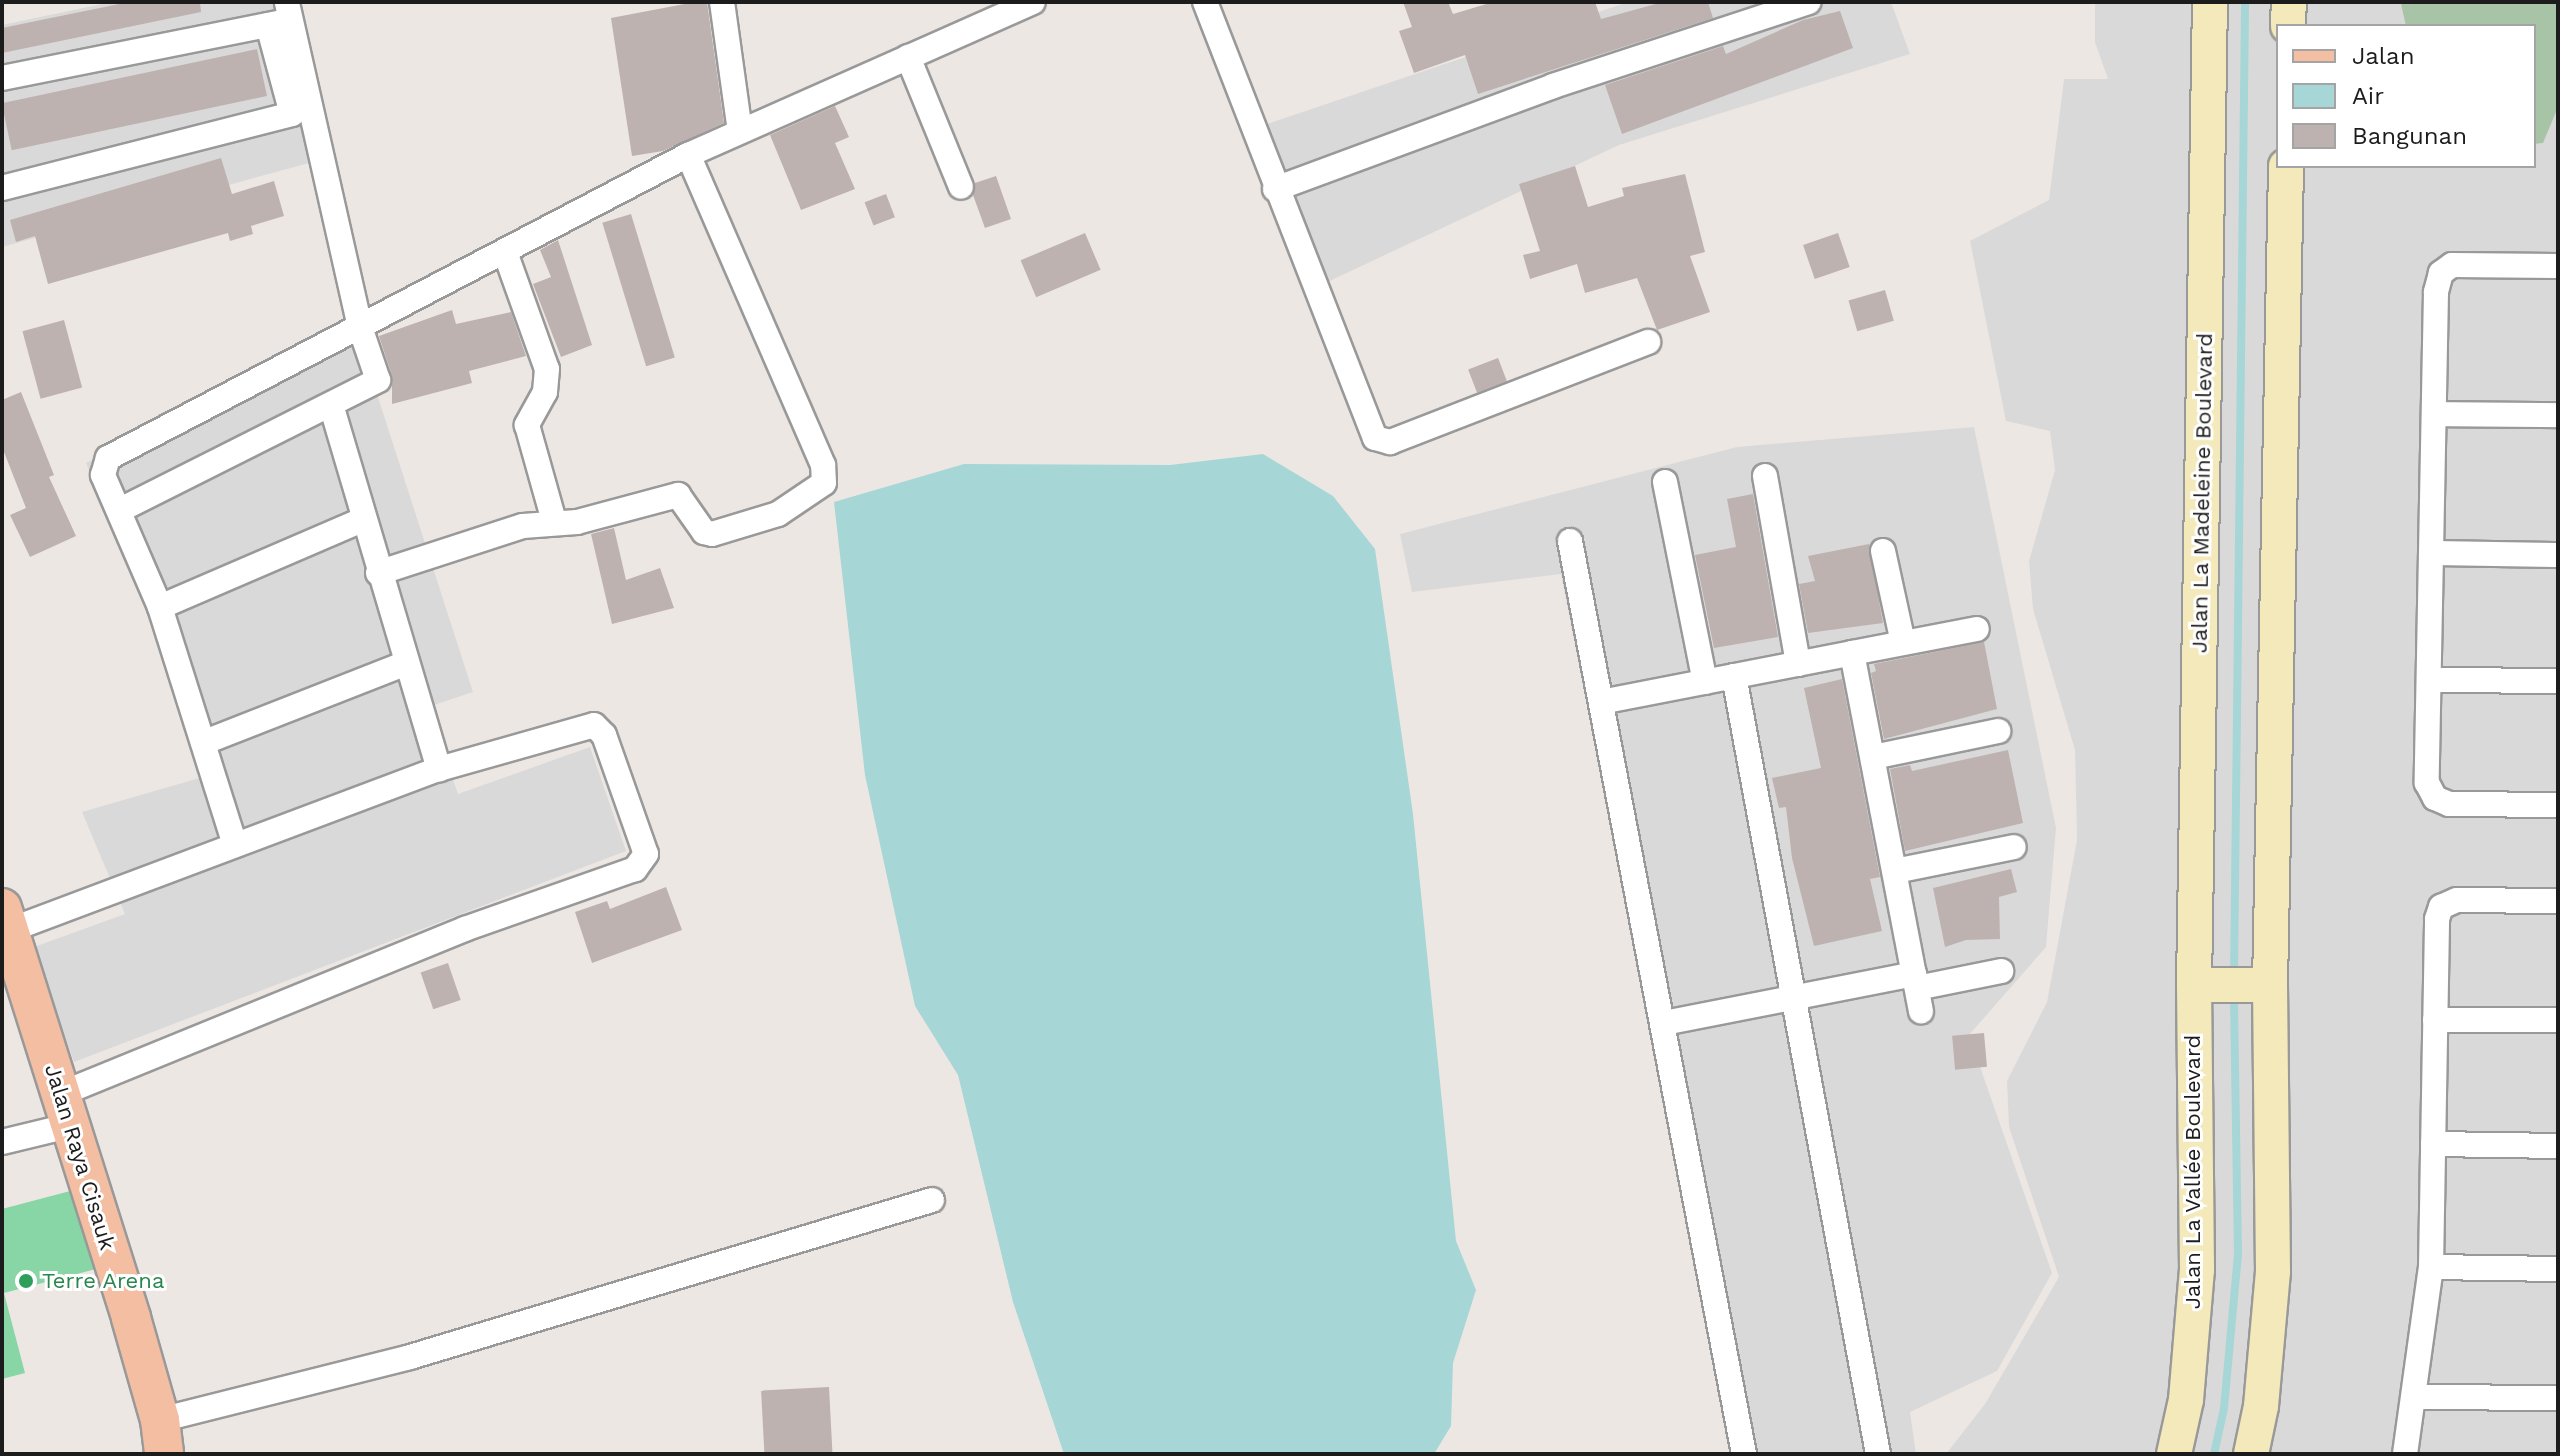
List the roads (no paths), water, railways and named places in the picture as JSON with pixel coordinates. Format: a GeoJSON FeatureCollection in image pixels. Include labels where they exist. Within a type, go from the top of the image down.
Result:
{"type":"FeatureCollection","features":[{"type":"Feature","properties":{"kind":"main road","name":"Jalan Raya Cisauk"},"geometry":{"type":"LineString","coordinates":[[6,919],[162,1437]]}},
{"type":"Feature","properties":{"kind":"street"},"geometry":{"type":"LineString","coordinates":[[722,2],[740,131]]}},
{"type":"Feature","properties":{"kind":"street"},"geometry":{"type":"LineString","coordinates":[[235,845],[160,607],[103,475],[108,458],[688,155],[1033,2]]}},
{"type":"Feature","properties":{"kind":"street"},"geometry":{"type":"LineString","coordinates":[[1205,2],[1275,189],[1375,438],[1390,442],[1648,342]]}},
{"type":"Feature","properties":{"kind":"street"},"geometry":{"type":"LineString","coordinates":[[1275,189],[1553,86],[1809,2]]}},
{"type":"Feature","properties":{"kind":"street","name":"Jalan La Madeleine Boulevard"},"geometry":{"type":"LineString","coordinates":[[2194,985],[2210,2]]}},
{"type":"Feature","properties":{"kind":"street"},"geometry":{"type":"LineString","coordinates":[[2288,24],[2289,2]]}},
{"type":"Feature","properties":{"kind":"street"},"geometry":{"type":"LineString","coordinates":[[2,78],[282,16]]}},
{"type":"Feature","properties":{"kind":"street"},"geometry":{"type":"LineString","coordinates":[[2,188],[292,114],[282,16]]}},
{"type":"Feature","properties":{"kind":"street"},"geometry":{"type":"LineString","coordinates":[[120,510],[332,408],[378,380],[360,327],[282,16]]}},
{"type":"Feature","properties":{"kind":"street"},"geometry":{"type":"LineString","coordinates":[[908,57],[961,187]]}},
{"type":"Feature","properties":{"kind":"street"},"geometry":{"type":"LineString","coordinates":[[378,573],[523,526],[554,521],[577,522],[678,495],[704,532],[712,534],[778,514],[824,483],[823,465],[688,155]]}},
{"type":"Feature","properties":{"kind":"street"},"geometry":{"type":"LineString","coordinates":[[2251,1454],[2261,1406],[2273,1272],[2270,985],[2286,168]]}},
{"type":"Feature","properties":{"kind":"street"},"geometry":{"type":"LineString","coordinates":[[505,252],[547,369],[545,392],[527,425],[554,521]]}},
{"type":"Feature","properties":{"kind":"street"},"geometry":{"type":"LineString","coordinates":[[2558,266],[2452,265],[2441,273],[2436,292],[2427,783],[2435,798],[2449,804],[2558,805]]}},
{"type":"Feature","properties":{"kind":"street"},"geometry":{"type":"LineString","coordinates":[[332,408],[404,664],[439,769]]}},
{"type":"Feature","properties":{"kind":"street"},"geometry":{"type":"LineString","coordinates":[[2434,414],[2558,415]]}},
{"type":"Feature","properties":{"kind":"street"},"geometry":{"type":"LineString","coordinates":[[1765,476],[1798,664]]}},
{"type":"Feature","properties":{"kind":"street"},"geometry":{"type":"LineString","coordinates":[[1665,482],[1705,682]]}},
{"type":"Feature","properties":{"kind":"street"},"geometry":{"type":"LineString","coordinates":[[160,607],[362,520]]}},
{"type":"Feature","properties":{"kind":"street"},"geometry":{"type":"LineString","coordinates":[[1570,541],[1744,1454]]}},
{"type":"Feature","properties":{"kind":"street"},"geometry":{"type":"LineString","coordinates":[[1883,551],[1903,643]]}},
{"type":"Feature","properties":{"kind":"street"},"geometry":{"type":"LineString","coordinates":[[2431,553],[2558,555]]}},
{"type":"Feature","properties":{"kind":"street"},"geometry":{"type":"LineString","coordinates":[[1601,702],[1977,629]]}},
{"type":"Feature","properties":{"kind":"street"},"geometry":{"type":"LineString","coordinates":[[1852,653],[1918,991]]}},
{"type":"Feature","properties":{"kind":"street"},"geometry":{"type":"LineString","coordinates":[[205,742],[404,664]]}},
{"type":"Feature","properties":{"kind":"street"},"geometry":{"type":"LineString","coordinates":[[1734,676],[1797,997],[1878,1454]]}},
{"type":"Feature","properties":{"kind":"street"},"geometry":{"type":"LineString","coordinates":[[2429,680],[2558,681]]}},
{"type":"Feature","properties":{"kind":"street"},"geometry":{"type":"LineString","coordinates":[[2,1142],[64,1110],[465,929],[643,863],[646,854],[604,735],[594,725],[439,769],[235,845],[6,919]]}},
{"type":"Feature","properties":{"kind":"street"},"geometry":{"type":"LineString","coordinates":[[1873,757],[1998,731]]}},
{"type":"Feature","properties":{"kind":"street"},"geometry":{"type":"LineString","coordinates":[[1895,871],[2014,847]]}},
{"type":"Feature","properties":{"kind":"street"},"geometry":{"type":"LineString","coordinates":[[2405,1454],[2417,1397],[2431,1267],[2435,1020],[2441,907],[2457,900],[2558,901]]}},
{"type":"Feature","properties":{"kind":"street"},"geometry":{"type":"LineString","coordinates":[[1664,1023],[1797,997],[1918,991],[2001,971]]}},
{"type":"Feature","properties":{"kind":"street"},"geometry":{"type":"LineString","coordinates":[[2194,985],[2270,985]]}},
{"type":"Feature","properties":{"kind":"street","name":"Jalan La Vallée Boulevard"},"geometry":{"type":"LineString","coordinates":[[2174,1454],[2186,1400],[2197,1270],[2194,985]]}},
{"type":"Feature","properties":{"kind":"street"},"geometry":{"type":"LineString","coordinates":[[2435,1020],[2558,1020]]}},
{"type":"Feature","properties":{"kind":"street"},"geometry":{"type":"LineString","coordinates":[[2433,1144],[2558,1146]]}},
{"type":"Feature","properties":{"kind":"street"},"geometry":{"type":"LineString","coordinates":[[162,1437],[396,1361],[932,1200]]}},
{"type":"Feature","properties":{"kind":"street"},"geometry":{"type":"LineString","coordinates":[[2431,1267],[2558,1269]]}},
{"type":"Feature","properties":{"kind":"street"},"geometry":{"type":"LineString","coordinates":[[2417,1397],[2558,1398]]}},
{"type":"Feature","properties":{"kind":"water"},"geometry":{"type":"Polygon","coordinates":[[[1263,454],[1333,496],[1375,549],[1413,814],[1456,1241],[1476,1290],[1453,1363],[1451,1426],[1434,1454],[1064,1454],[1013,1302],[958,1075],[915,1006],[865,775],[834,502],[964,464],[1170,465],[1263,454]]]}},
{"type":"Feature","properties":{"kind":"waterway"},"geometry":{"type":"LineString","coordinates":[[2234,977],[2245,2]]}},
{"type":"Feature","properties":{"kind":"waterway"},"geometry":{"type":"LineString","coordinates":[[2214,1454],[2224,1408],[2238,1255],[2234,995]]}},
{"type":"Feature","properties":{"kind":"place","name":"Terre Arena"},"geometry":{"type":"Point","coordinates":[26,1281]}}]}
